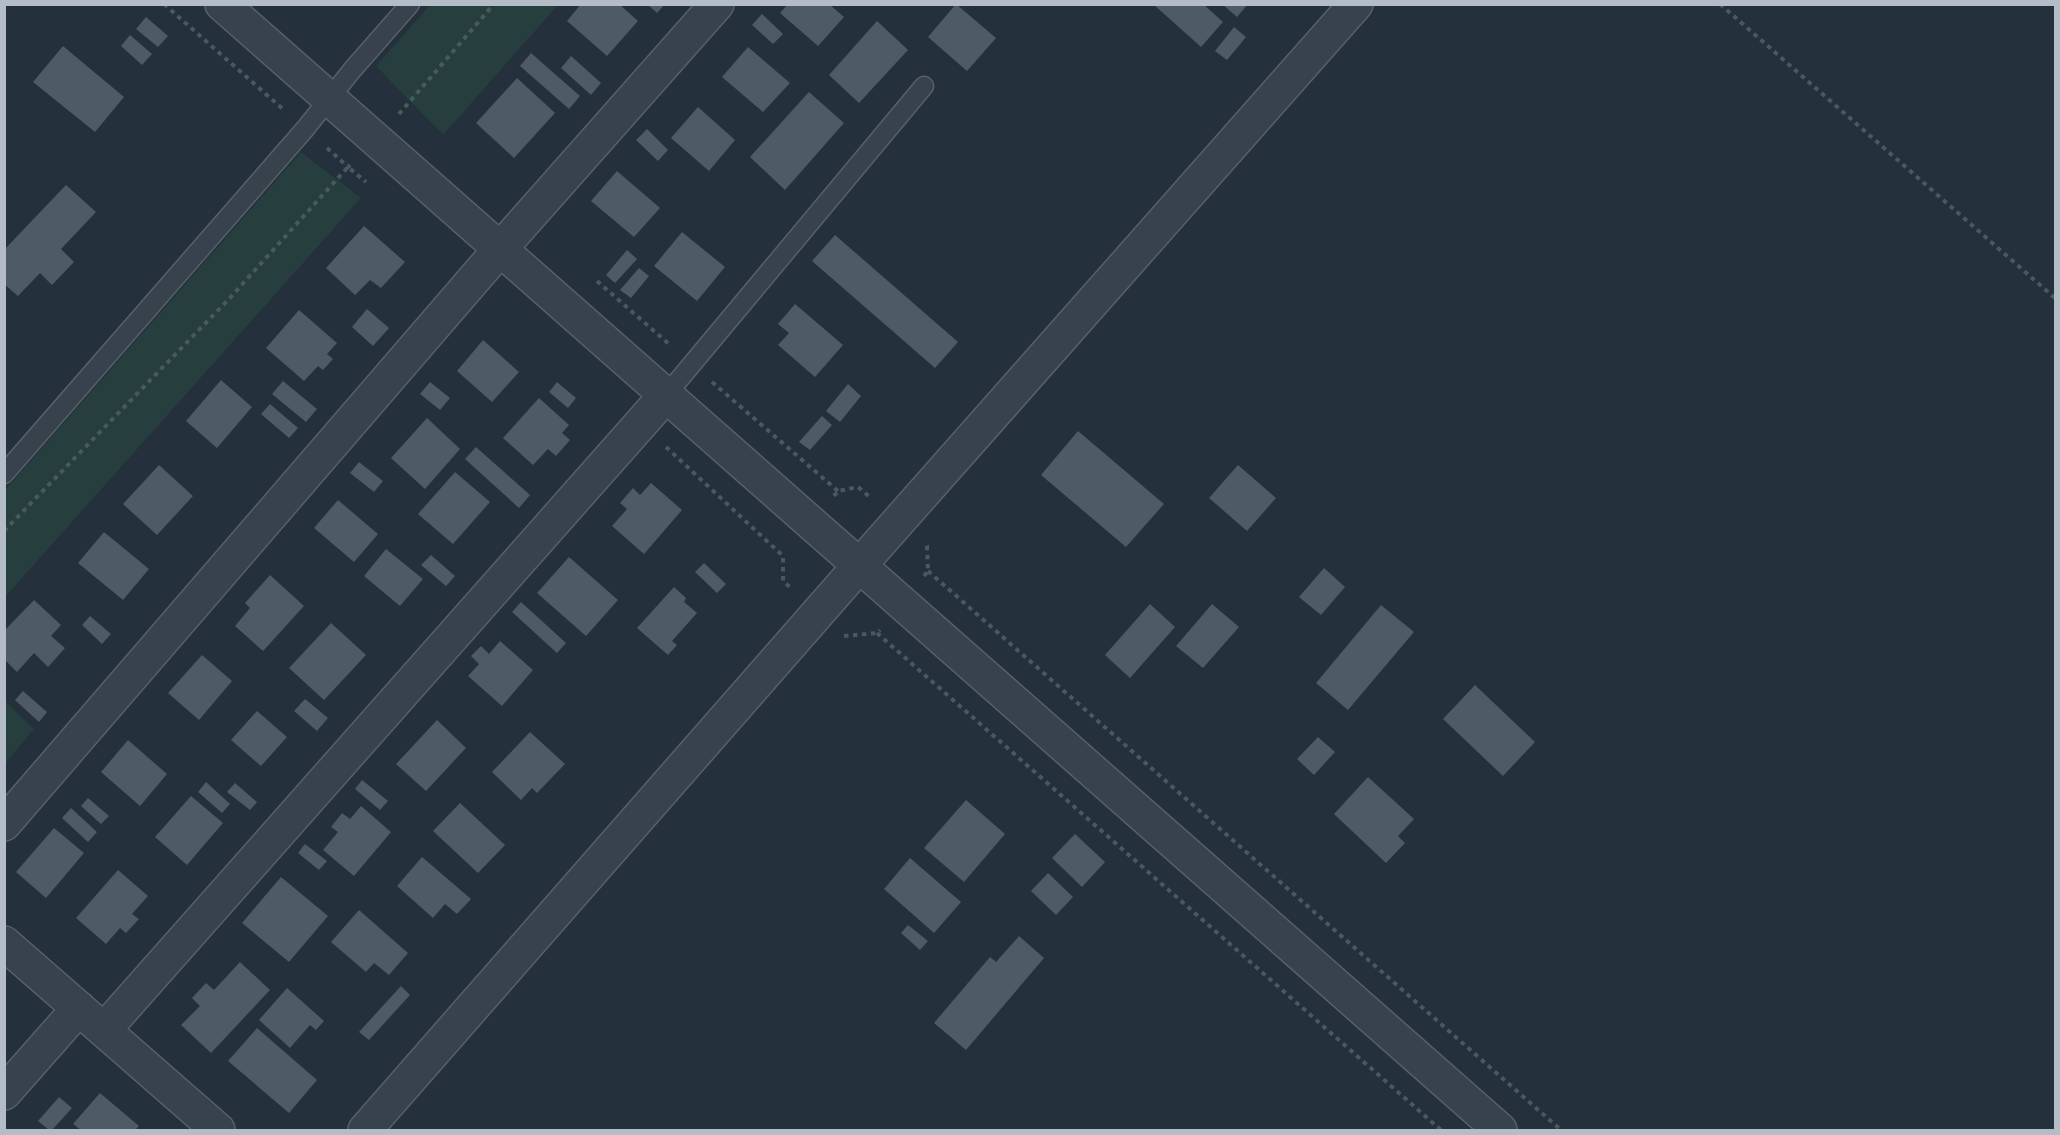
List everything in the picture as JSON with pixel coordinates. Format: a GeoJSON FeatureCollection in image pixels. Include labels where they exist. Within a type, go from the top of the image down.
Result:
{"type":"FeatureCollection","features":[{"type":"Feature","properties":{"kind":"street"},"geometry":{"type":"LineString","coordinates":[[222,4],[667,394],[1500,1131]]}},
{"type":"Feature","properties":{"kind":"street"},"geometry":{"type":"LineString","coordinates":[[4,824],[501,248],[717,4]]}},
{"type":"Feature","properties":{"kind":"street"},"geometry":{"type":"LineString","coordinates":[[365,1131],[859,566],[1356,4]]}},
{"type":"Feature","properties":{"kind":"street"},"geometry":{"type":"LineString","coordinates":[[104,1030],[667,394]]}},
{"type":"Feature","properties":{"kind":"street"},"geometry":{"type":"LineString","coordinates":[[4,943],[218,1131]]}},
{"type":"Feature","properties":{"kind":"street"},"geometry":{"type":"LineString","coordinates":[[4,1094],[79,1008]]}},
{"type":"Feature","properties":{"kind":"lane"},"geometry":{"type":"LineString","coordinates":[[4,474],[290,147],[352,69],[410,4]]}},
{"type":"Feature","properties":{"kind":"lane"},"geometry":{"type":"LineString","coordinates":[[667,394],[924,86]]}},
{"type":"Feature","properties":{"kind":"path"},"geometry":{"type":"LineString","coordinates":[[401,112],[494,4]]}},
{"type":"Feature","properties":{"kind":"path"},"geometry":{"type":"LineString","coordinates":[[1720,4],[2055,299]]}},
{"type":"Feature","properties":{"kind":"path"},"geometry":{"type":"LineString","coordinates":[[928,571],[1561,1131]]}},
{"type":"Feature","properties":{"kind":"path"},"geometry":{"type":"LineString","coordinates":[[878,633],[1441,1131]]}},
{"type":"Feature","properties":{"kind":"green space"},"geometry":{"type":"Polygon","coordinates":[[[430,5],[558,5],[443,135],[376,66],[430,5]]]}},
{"type":"Feature","properties":{"kind":"green space"},"geometry":{"type":"Polygon","coordinates":[[[301,152],[361,198],[5,597],[5,490],[301,152]]]}},
{"type":"Feature","properties":{"kind":"green space"},"geometry":{"type":"Polygon","coordinates":[[[5,701],[34,729],[4,764],[5,701]]]}},
{"type":"Feature","properties":{"kind":"building"},"geometry":{"type":"Polygon","coordinates":[[[581,4],[619,4],[638,21],[607,56],[567,21],[581,4]]]}},
{"type":"Feature","properties":{"kind":"building"},"geometry":{"type":"Polygon","coordinates":[[[647,4],[665,4],[657,13],[647,4]]]}},
{"type":"Feature","properties":{"kind":"building"},"geometry":{"type":"Polygon","coordinates":[[[788,4],[829,4],[844,17],[818,46],[780,13],[788,4]]]}},
{"type":"Feature","properties":{"kind":"building"},"geometry":{"type":"Polygon","coordinates":[[[956,4],[996,38],[967,71],[928,37],[956,4]]]}},
{"type":"Feature","properties":{"kind":"building"},"geometry":{"type":"Polygon","coordinates":[[[1153,4],[1203,4],[1223,22],[1201,47],[1153,4]]]}},
{"type":"Feature","properties":{"kind":"building"},"geometry":{"type":"Polygon","coordinates":[[[1222,4],[1248,4],[1237,17],[1222,4]]]}},
{"type":"Feature","properties":{"kind":"building"},"geometry":{"type":"Polygon","coordinates":[[[762,14],[783,34],[773,44],[752,25],[762,14]]]}},
{"type":"Feature","properties":{"kind":"building"},"geometry":{"type":"Polygon","coordinates":[[[146,17],[168,36],[158,47],[136,29],[146,17]]]}},
{"type":"Feature","properties":{"kind":"building"},"geometry":{"type":"Polygon","coordinates":[[[877,21],[908,50],[859,103],[829,75],[877,21]]]}},
{"type":"Feature","properties":{"kind":"building"},"geometry":{"type":"Polygon","coordinates":[[[1234,27],[1246,37],[1227,60],[1215,51],[1234,27]]]}},
{"type":"Feature","properties":{"kind":"building"},"geometry":{"type":"Polygon","coordinates":[[[130,35],[152,54],[142,65],[121,46],[130,35]]]}},
{"type":"Feature","properties":{"kind":"building"},"geometry":{"type":"Polygon","coordinates":[[[63,46],[124,97],[95,132],[33,82],[63,46]]]}},
{"type":"Feature","properties":{"kind":"building"},"geometry":{"type":"Polygon","coordinates":[[[748,47],[790,83],[763,112],[722,77],[748,47]]]}},
{"type":"Feature","properties":{"kind":"building"},"geometry":{"type":"Polygon","coordinates":[[[531,53],[580,96],[569,109],[520,66],[531,53]]]}},
{"type":"Feature","properties":{"kind":"building"},"geometry":{"type":"Polygon","coordinates":[[[571,56],[601,83],[591,95],[561,68],[571,56]]]}},
{"type":"Feature","properties":{"kind":"building"},"geometry":{"type":"Polygon","coordinates":[[[517,78],[555,113],[514,158],[476,123],[517,78]]]}},
{"type":"Feature","properties":{"kind":"building"},"geometry":{"type":"Polygon","coordinates":[[[809,92],[844,123],[785,190],[750,157],[809,92]]]}},
{"type":"Feature","properties":{"kind":"building"},"geometry":{"type":"Polygon","coordinates":[[[698,107],[735,140],[709,171],[671,138],[698,107]]]}},
{"type":"Feature","properties":{"kind":"building"},"geometry":{"type":"Polygon","coordinates":[[[647,129],[668,150],[658,161],[636,140],[647,129]]]}},
{"type":"Feature","properties":{"kind":"building"},"geometry":{"type":"Polygon","coordinates":[[[617,171],[660,208],[634,237],[591,201],[617,171]]]}},
{"type":"Feature","properties":{"kind":"building"},"geometry":{"type":"Polygon","coordinates":[[[66,185],[96,212],[61,249],[74,262],[52,285],[40,273],[18,296],[4,284],[4,250],[66,185]]]}},
{"type":"Feature","properties":{"kind":"building"},"geometry":{"type":"Polygon","coordinates":[[[364,226],[405,262],[381,288],[370,280],[355,295],[326,268],[364,226]]]}},
{"type":"Feature","properties":{"kind":"building"},"geometry":{"type":"Polygon","coordinates":[[[682,232],[725,267],[697,301],[654,266],[682,232]]]}},
{"type":"Feature","properties":{"kind":"building"},"geometry":{"type":"Polygon","coordinates":[[[835,235],[958,342],[935,368],[812,261],[835,235]]]}},
{"type":"Feature","properties":{"kind":"building"},"geometry":{"type":"Polygon","coordinates":[[[627,250],[637,259],[615,283],[606,275],[627,250]]]}},
{"type":"Feature","properties":{"kind":"building"},"geometry":{"type":"Polygon","coordinates":[[[639,268],[649,276],[631,298],[620,290],[639,268]]]}},
{"type":"Feature","properties":{"kind":"building"},"geometry":{"type":"Polygon","coordinates":[[[795,304],[843,345],[815,377],[778,345],[789,333],[778,324],[795,304]]]}},
{"type":"Feature","properties":{"kind":"building"},"geometry":{"type":"Polygon","coordinates":[[[367,309],[389,328],[373,346],[352,327],[367,309]]]}},
{"type":"Feature","properties":{"kind":"building"},"geometry":{"type":"Polygon","coordinates":[[[299,310],[337,343],[327,354],[333,359],[323,370],[318,366],[304,381],[266,348],[299,310]]]}},
{"type":"Feature","properties":{"kind":"building"},"geometry":{"type":"Polygon","coordinates":[[[483,340],[519,372],[492,402],[457,371],[483,340]]]}},
{"type":"Feature","properties":{"kind":"building"},"geometry":{"type":"Polygon","coordinates":[[[221,380],[252,407],[217,448],[186,421],[221,380]]]}},
{"type":"Feature","properties":{"kind":"building"},"geometry":{"type":"Polygon","coordinates":[[[283,381],[317,409],[306,422],[272,394],[283,381]]]}},
{"type":"Feature","properties":{"kind":"building"},"geometry":{"type":"Polygon","coordinates":[[[430,382],[450,398],[440,410],[420,394],[430,382]]]}},
{"type":"Feature","properties":{"kind":"building"},"geometry":{"type":"Polygon","coordinates":[[[557,382],[576,398],[568,408],[549,392],[557,382]]]}},
{"type":"Feature","properties":{"kind":"building"},"geometry":{"type":"Polygon","coordinates":[[[848,384],[861,396],[840,422],[826,411],[848,384]]]}},
{"type":"Feature","properties":{"kind":"building"},"geometry":{"type":"Polygon","coordinates":[[[539,398],[569,425],[562,433],[570,440],[556,456],[548,449],[533,465],[503,438],[539,398]]]}},
{"type":"Feature","properties":{"kind":"building"},"geometry":{"type":"Polygon","coordinates":[[[270,404],[298,428],[289,438],[261,414],[270,404]]]}},
{"type":"Feature","properties":{"kind":"building"},"geometry":{"type":"Polygon","coordinates":[[[822,416],[832,425],[810,450],[799,442],[822,416]]]}},
{"type":"Feature","properties":{"kind":"building"},"geometry":{"type":"Polygon","coordinates":[[[427,418],[460,449],[425,489],[391,458],[427,418]]]}},
{"type":"Feature","properties":{"kind":"building"},"geometry":{"type":"Polygon","coordinates":[[[1078,431],[1164,504],[1126,547],[1041,475],[1078,431]]]}},
{"type":"Feature","properties":{"kind":"building"},"geometry":{"type":"Polygon","coordinates":[[[476,447],[530,495],[519,508],[465,459],[476,447]]]}},
{"type":"Feature","properties":{"kind":"building"},"geometry":{"type":"Polygon","coordinates":[[[359,462],[383,481],[374,492],[350,473],[359,462]]]}},
{"type":"Feature","properties":{"kind":"building"},"geometry":{"type":"Polygon","coordinates":[[[159,465],[193,496],[157,535],[123,504],[159,465]]]}},
{"type":"Feature","properties":{"kind":"building"},"geometry":{"type":"Polygon","coordinates":[[[1238,465],[1276,498],[1247,531],[1209,498],[1238,465]]]}},
{"type":"Feature","properties":{"kind":"building"},"geometry":{"type":"Polygon","coordinates":[[[455,472],[490,502],[453,544],[418,514],[455,472]]]}},
{"type":"Feature","properties":{"kind":"building"},"geometry":{"type":"Polygon","coordinates":[[[651,483],[682,510],[644,554],[612,526],[627,509],[620,503],[633,488],[640,495],[651,483]]]}},
{"type":"Feature","properties":{"kind":"building"},"geometry":{"type":"Polygon","coordinates":[[[338,500],[378,534],[354,562],[314,528],[338,500]]]}},
{"type":"Feature","properties":{"kind":"building"},"geometry":{"type":"Polygon","coordinates":[[[104,532],[149,569],[123,600],[78,563],[104,532]]]}},
{"type":"Feature","properties":{"kind":"building"},"geometry":{"type":"Polygon","coordinates":[[[386,549],[423,579],[400,606],[364,576],[386,549]]]}},
{"type":"Feature","properties":{"kind":"building"},"geometry":{"type":"Polygon","coordinates":[[[431,555],[455,576],[446,586],[421,565],[431,555]]]}},
{"type":"Feature","properties":{"kind":"building"},"geometry":{"type":"Polygon","coordinates":[[[569,557],[618,600],[586,636],[537,593],[569,557]]]}},
{"type":"Feature","properties":{"kind":"building"},"geometry":{"type":"Polygon","coordinates":[[[704,563],[726,584],[717,593],[695,572],[704,563]]]}},
{"type":"Feature","properties":{"kind":"building"},"geometry":{"type":"Polygon","coordinates":[[[1324,568],[1345,587],[1321,615],[1299,597],[1324,568]]]}},
{"type":"Feature","properties":{"kind":"building"},"geometry":{"type":"Polygon","coordinates":[[[270,575],[304,606],[263,651],[235,626],[250,608],[245,603],[270,575]]]}},
{"type":"Feature","properties":{"kind":"building"},"geometry":{"type":"Polygon","coordinates":[[[674,587],[686,598],[684,602],[697,613],[672,641],[677,645],[668,655],[637,628],[674,587]]]}},
{"type":"Feature","properties":{"kind":"building"},"geometry":{"type":"Polygon","coordinates":[[[34,600],[61,625],[51,636],[65,648],[48,667],[34,653],[17,672],[4,659],[4,631],[34,600]]]}},
{"type":"Feature","properties":{"kind":"building"},"geometry":{"type":"Polygon","coordinates":[[[521,602],[566,643],[557,653],[512,612],[521,602]]]}},
{"type":"Feature","properties":{"kind":"building"},"geometry":{"type":"Polygon","coordinates":[[[1150,604],[1175,627],[1130,678],[1105,655],[1150,604]]]}},
{"type":"Feature","properties":{"kind":"building"},"geometry":{"type":"Polygon","coordinates":[[[1212,604],[1239,627],[1203,668],[1176,646],[1212,604]]]}},
{"type":"Feature","properties":{"kind":"building"},"geometry":{"type":"Polygon","coordinates":[[[1381,605],[1414,632],[1348,710],[1316,683],[1381,605]]]}},
{"type":"Feature","properties":{"kind":"building"},"geometry":{"type":"Polygon","coordinates":[[[90,616],[111,634],[102,644],[82,625],[90,616]]]}},
{"type":"Feature","properties":{"kind":"building"},"geometry":{"type":"Polygon","coordinates":[[[331,623],[366,655],[324,700],[289,668],[331,623]]]}},
{"type":"Feature","properties":{"kind":"building"},"geometry":{"type":"Polygon","coordinates":[[[500,641],[533,670],[502,706],[468,676],[479,664],[471,656],[481,646],[489,654],[500,641]]]}},
{"type":"Feature","properties":{"kind":"building"},"geometry":{"type":"Polygon","coordinates":[[[202,655],[232,681],[199,720],[168,693],[202,655]]]}},
{"type":"Feature","properties":{"kind":"building"},"geometry":{"type":"Polygon","coordinates":[[[1475,685],[1535,742],[1503,776],[1443,719],[1475,685]]]}},
{"type":"Feature","properties":{"kind":"building"},"geometry":{"type":"Polygon","coordinates":[[[23,691],[47,712],[39,722],[15,700],[23,691]]]}},
{"type":"Feature","properties":{"kind":"building"},"geometry":{"type":"Polygon","coordinates":[[[305,699],[328,718],[317,731],[294,711],[305,699]]]}},
{"type":"Feature","properties":{"kind":"building"},"geometry":{"type":"Polygon","coordinates":[[[257,711],[287,737],[261,766],[231,740],[257,711]]]}},
{"type":"Feature","properties":{"kind":"building"},"geometry":{"type":"Polygon","coordinates":[[[437,720],[466,748],[426,791],[396,764],[437,720]]]}},
{"type":"Feature","properties":{"kind":"building"},"geometry":{"type":"Polygon","coordinates":[[[530,732],[565,764],[537,793],[532,788],[521,800],[492,772],[530,732]]]}},
{"type":"Feature","properties":{"kind":"building"},"geometry":{"type":"Polygon","coordinates":[[[1318,737],[1335,752],[1314,775],[1297,759],[1318,737]]]}},
{"type":"Feature","properties":{"kind":"building"},"geometry":{"type":"Polygon","coordinates":[[[128,740],[167,774],[140,806],[101,772],[128,740]]]}},
{"type":"Feature","properties":{"kind":"building"},"geometry":{"type":"Polygon","coordinates":[[[1368,777],[1414,819],[1398,836],[1405,843],[1386,863],[1334,814],[1368,777]]]}},
{"type":"Feature","properties":{"kind":"building"},"geometry":{"type":"Polygon","coordinates":[[[362,780],[388,801],[380,810],[355,789],[362,780]]]}},
{"type":"Feature","properties":{"kind":"building"},"geometry":{"type":"Polygon","coordinates":[[[206,782],[230,804],[222,813],[198,792],[206,782]]]}},
{"type":"Feature","properties":{"kind":"building"},"geometry":{"type":"Polygon","coordinates":[[[235,783],[257,802],[250,810],[227,792],[235,783]]]}},
{"type":"Feature","properties":{"kind":"building"},"geometry":{"type":"Polygon","coordinates":[[[191,796],[223,823],[187,865],[155,837],[191,796]]]}},
{"type":"Feature","properties":{"kind":"building"},"geometry":{"type":"Polygon","coordinates":[[[88,798],[109,816],[101,824],[81,806],[88,798]]]}},
{"type":"Feature","properties":{"kind":"building"},"geometry":{"type":"Polygon","coordinates":[[[966,800],[1005,834],[964,882],[924,848],[966,800]]]}},
{"type":"Feature","properties":{"kind":"building"},"geometry":{"type":"Polygon","coordinates":[[[460,803],[505,845],[478,873],[433,831],[460,803]]]}},
{"type":"Feature","properties":{"kind":"building"},"geometry":{"type":"Polygon","coordinates":[[[361,806],[391,832],[354,876],[323,850],[338,832],[331,827],[342,813],[350,819],[361,806]]]}},
{"type":"Feature","properties":{"kind":"building"},"geometry":{"type":"Polygon","coordinates":[[[71,808],[97,832],[88,842],[62,818],[71,808]]]}},
{"type":"Feature","properties":{"kind":"building"},"geometry":{"type":"Polygon","coordinates":[[[54,828],[84,853],[46,898],[16,872],[54,828]]]}},
{"type":"Feature","properties":{"kind":"building"},"geometry":{"type":"Polygon","coordinates":[[[1075,834],[1105,862],[1082,887],[1052,858],[1075,834]]]}},
{"type":"Feature","properties":{"kind":"building"},"geometry":{"type":"Polygon","coordinates":[[[305,844],[327,861],[319,870],[298,853],[305,844]]]}},
{"type":"Feature","properties":{"kind":"building"},"geometry":{"type":"Polygon","coordinates":[[[422,857],[471,899],[457,914],[445,904],[433,918],[397,886],[422,857]]]}},
{"type":"Feature","properties":{"kind":"building"},"geometry":{"type":"Polygon","coordinates":[[[910,858],[961,902],[934,933],[884,889],[910,858]]]}},
{"type":"Feature","properties":{"kind":"building"},"geometry":{"type":"Polygon","coordinates":[[[118,870],[148,896],[132,914],[139,919],[126,933],[120,928],[106,944],[76,918],[118,870]]]}},
{"type":"Feature","properties":{"kind":"building"},"geometry":{"type":"Polygon","coordinates":[[[1048,873],[1073,897],[1056,915],[1031,891],[1048,873]]]}},
{"type":"Feature","properties":{"kind":"building"},"geometry":{"type":"Polygon","coordinates":[[[281,877],[328,916],[289,962],[242,923],[281,877]]]}},
{"type":"Feature","properties":{"kind":"building"},"geometry":{"type":"Polygon","coordinates":[[[359,910],[408,953],[389,975],[374,963],[366,972],[331,942],[359,910]]]}},
{"type":"Feature","properties":{"kind":"building"},"geometry":{"type":"Polygon","coordinates":[[[908,925],[928,941],[920,950],[901,933],[908,925]]]}},
{"type":"Feature","properties":{"kind":"building"},"geometry":{"type":"Polygon","coordinates":[[[1019,936],[1044,958],[966,1050],[934,1023],[990,957],[996,962],[1019,936]]]}},
{"type":"Feature","properties":{"kind":"building"},"geometry":{"type":"Polygon","coordinates":[[[240,962],[270,990],[211,1053],[181,1025],[200,1006],[192,998],[206,983],[214,990],[240,962]]]}},
{"type":"Feature","properties":{"kind":"building"},"geometry":{"type":"Polygon","coordinates":[[[401,986],[410,995],[369,1040],[359,1032],[401,986]]]}},
{"type":"Feature","properties":{"kind":"building"},"geometry":{"type":"Polygon","coordinates":[[[287,988],[324,1021],[316,1030],[310,1025],[290,1048],[259,1020],[287,988]]]}},
{"type":"Feature","properties":{"kind":"building"},"geometry":{"type":"Polygon","coordinates":[[[257,1028],[317,1080],[289,1113],[228,1061],[257,1028]]]}},
{"type":"Feature","properties":{"kind":"building"},"geometry":{"type":"Polygon","coordinates":[[[100,1093],[139,1126],[135,1130],[81,1130],[73,1124],[100,1093]]]}},
{"type":"Feature","properties":{"kind":"building"},"geometry":{"type":"Polygon","coordinates":[[[59,1097],[72,1108],[52,1130],[49,1130],[38,1121],[59,1097]]]}}]}
